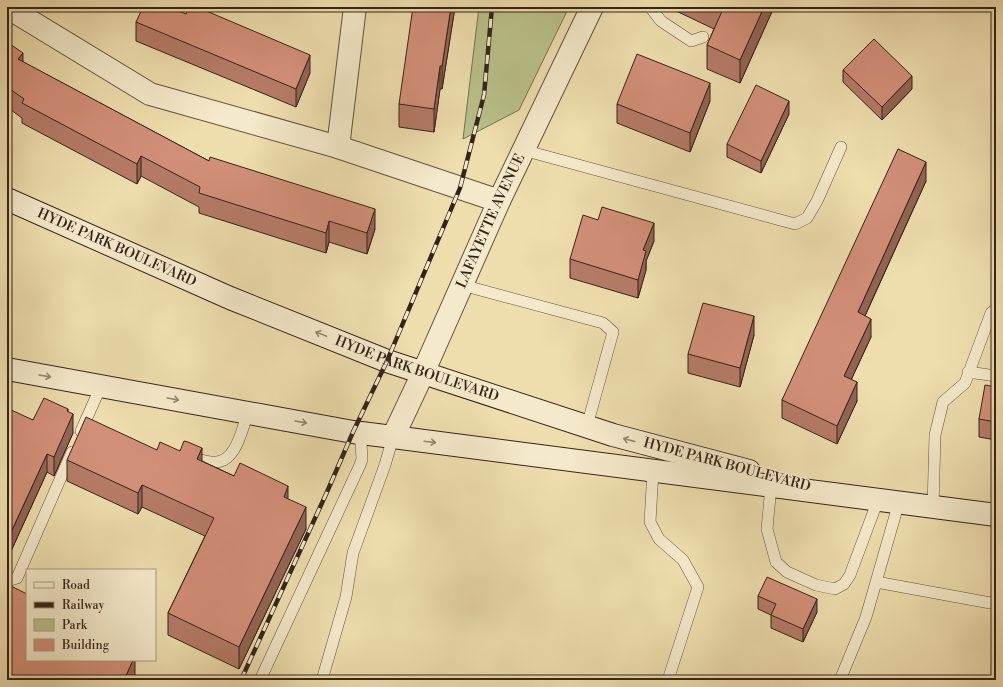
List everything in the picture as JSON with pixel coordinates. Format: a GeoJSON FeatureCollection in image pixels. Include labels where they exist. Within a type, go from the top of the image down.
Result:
{"type":"FeatureCollection","features":[{"type":"Feature","properties":{"kind":"main road"},"geometry":{"type":"LineString","coordinates":[[7,7],[150,94],[338,147],[499,201]]}},
{"type":"Feature","properties":{"kind":"main road"},"geometry":{"type":"LineString","coordinates":[[338,147],[355,7]]}},
{"type":"Feature","properties":{"kind":"main road","name":"LAFAYETTE AVENUE"},"geometry":{"type":"LineString","coordinates":[[393,437],[499,201],[592,7]]}},
{"type":"Feature","properties":{"kind":"main road","name":"HYDE PARK BOULEVARD"},"geometry":{"type":"LineString","coordinates":[[7,199],[230,298],[423,373],[613,435],[843,495]]}},
{"type":"Feature","properties":{"kind":"main road","name":"HYDE PARK BOULEVARD"},"geometry":{"type":"LineString","coordinates":[[7,369],[365,433],[996,515]]}},
{"type":"Feature","properties":{"kind":"lane"},"geometry":{"type":"LineString","coordinates":[[650,7],[661,22],[691,41],[703,37]]}},
{"type":"Feature","properties":{"kind":"lane"},"geometry":{"type":"LineString","coordinates":[[523,150],[795,224],[807,218],[817,201],[841,147]]}},
{"type":"Feature","properties":{"kind":"lane"},"geometry":{"type":"LineString","coordinates":[[462,285],[603,323],[613,332],[586,426]]}},
{"type":"Feature","properties":{"kind":"lane"},"geometry":{"type":"LineString","coordinates":[[933,507],[935,435],[943,402],[965,383],[991,313],[996,309]]}},
{"type":"Feature","properties":{"kind":"lane"},"geometry":{"type":"LineString","coordinates":[[968,372],[996,376]]}},
{"type":"Feature","properties":{"kind":"lane"},"geometry":{"type":"LineString","coordinates":[[7,581],[17,578],[101,386]]}},
{"type":"Feature","properties":{"kind":"lane"},"geometry":{"type":"LineString","coordinates":[[176,453],[214,463],[227,458],[235,449],[248,412]]}},
{"type":"Feature","properties":{"kind":"lane"},"geometry":{"type":"LineString","coordinates":[[83,428],[95,432]]}},
{"type":"Feature","properties":{"kind":"lane"},"geometry":{"type":"LineString","coordinates":[[260,680],[360,465],[362,459],[361,443],[365,433]]}},
{"type":"Feature","properties":{"kind":"lane"},"geometry":{"type":"LineString","coordinates":[[322,680],[346,597],[353,552],[386,464],[393,437]]}},
{"type":"Feature","properties":{"kind":"lane"},"geometry":{"type":"LineString","coordinates":[[653,471],[650,522],[659,539],[683,560],[698,587],[668,680]]}},
{"type":"Feature","properties":{"kind":"lane"},"geometry":{"type":"LineString","coordinates":[[771,486],[767,529],[776,562],[787,572],[816,585],[835,589],[844,584],[850,575],[878,500]]}},
{"type":"Feature","properties":{"kind":"lane"},"geometry":{"type":"LineString","coordinates":[[840,680],[866,617],[899,502]]}},
{"type":"Feature","properties":{"kind":"lane"},"geometry":{"type":"LineString","coordinates":[[876,582],[996,604]]}},
{"type":"Feature","properties":{"kind":"green space"},"geometry":{"type":"Polygon","coordinates":[[[479,7],[569,7],[519,110],[463,139],[479,7]]]}},
{"type":"Feature","properties":{"kind":"building"},"geometry":{"type":"Polygon","coordinates":[[[143,7],[169,7],[186,14],[189,7],[197,7],[310,55],[296,89],[136,22],[143,7]]]}},
{"type":"Feature","properties":{"kind":"building"},"geometry":{"type":"Polygon","coordinates":[[[413,7],[451,7],[434,109],[399,104],[413,7]]]}},
{"type":"Feature","properties":{"kind":"building"},"geometry":{"type":"Polygon","coordinates":[[[717,7],[764,7],[740,60],[707,45],[723,9],[717,7]]]}},
{"type":"Feature","properties":{"kind":"building"},"geometry":{"type":"Polygon","coordinates":[[[874,39],[912,76],[882,107],[843,70],[874,39]]]}},
{"type":"Feature","properties":{"kind":"building"},"geometry":{"type":"Polygon","coordinates":[[[7,42],[23,53],[18,59],[209,161],[210,157],[375,209],[367,233],[329,221],[326,233],[199,193],[200,187],[141,156],[137,164],[22,103],[24,99],[7,87],[7,42]]]}},
{"type":"Feature","properties":{"kind":"building"},"geometry":{"type":"Polygon","coordinates":[[[637,54],[710,83],[690,133],[617,104],[637,54]]]}},
{"type":"Feature","properties":{"kind":"building"},"geometry":{"type":"Polygon","coordinates":[[[756,85],[789,101],[761,161],[727,144],[756,85]]]}},
{"type":"Feature","properties":{"kind":"building"},"geometry":{"type":"Polygon","coordinates":[[[898,149],[926,162],[858,312],[871,319],[844,376],[857,382],[837,426],[782,400],[898,149]]]}},
{"type":"Feature","properties":{"kind":"building"},"geometry":{"type":"Polygon","coordinates":[[[602,207],[654,223],[643,250],[646,251],[638,280],[570,259],[583,215],[598,220],[602,207]]]}},
{"type":"Feature","properties":{"kind":"building"},"geometry":{"type":"Polygon","coordinates":[[[703,303],[754,316],[740,368],[688,354],[703,303]]]}},
{"type":"Feature","properties":{"kind":"building"},"geometry":{"type":"Polygon","coordinates":[[[985,385],[996,387],[996,422],[979,419],[985,385]]]}},
{"type":"Feature","properties":{"kind":"building"},"geometry":{"type":"Polygon","coordinates":[[[44,398],[68,409],[67,411],[73,414],[54,457],[47,454],[7,541],[7,414],[9,409],[33,420],[44,398]]]}},
{"type":"Feature","properties":{"kind":"building"},"geometry":{"type":"Polygon","coordinates":[[[86,417],[157,450],[160,442],[180,451],[184,441],[188,442],[202,448],[197,459],[234,476],[240,463],[288,486],[284,497],[306,507],[239,647],[168,613],[214,518],[142,485],[138,493],[67,460],[86,417]]]}},
{"type":"Feature","properties":{"kind":"building"},"geometry":{"type":"Polygon","coordinates":[[[767,577],[817,599],[803,629],[771,615],[776,604],[758,596],[767,577]]]}},
{"type":"Feature","properties":{"kind":"building"},"geometry":{"type":"Polygon","coordinates":[[[7,584],[26,594],[26,661],[133,661],[124,680],[7,680],[7,584]]]}},
{"type":"Feature","properties":{"kind":"railway"},"geometry":{"type":"LineString","coordinates":[[241,680],[353,432],[387,361],[460,188],[484,95],[492,7]]}}]}
